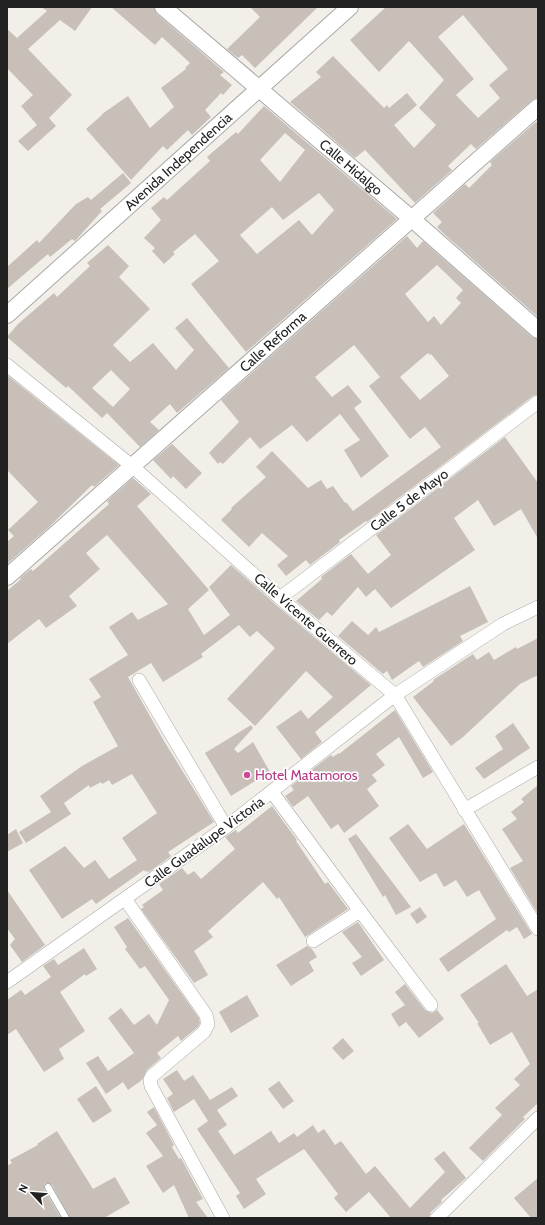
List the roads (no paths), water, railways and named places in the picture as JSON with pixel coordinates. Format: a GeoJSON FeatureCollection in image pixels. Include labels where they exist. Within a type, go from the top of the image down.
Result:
{"type":"FeatureCollection","features":[{"type":"Feature","properties":{"kind":"street","name":"Calle Hidalgo"},"geometry":{"type":"LineString","coordinates":[[163,7],[412,219],[538,330]]}},
{"type":"Feature","properties":{"kind":"street","name":"Avenida Independencia"},"geometry":{"type":"LineString","coordinates":[[7,315],[350,7]]}},
{"type":"Feature","properties":{"kind":"street","name":"Calle Reforma"},"geometry":{"type":"LineString","coordinates":[[7,577],[538,107]]}},
{"type":"Feature","properties":{"kind":"street","name":"Calle Vicente Guerrero"},"geometry":{"type":"LineString","coordinates":[[7,365],[132,466],[280,598],[395,695],[538,929]]}},
{"type":"Feature","properties":{"kind":"street","name":"Calle 5 de Mayo"},"geometry":{"type":"LineString","coordinates":[[280,598],[538,402]]}},
{"type":"Feature","properties":{"kind":"street","name":"Calle Guadalupe Victoria"},"geometry":{"type":"LineString","coordinates":[[7,982],[125,900],[226,827],[395,695],[503,624],[538,607]]}},
{"type":"Feature","properties":{"kind":"street"},"geometry":{"type":"LineString","coordinates":[[139,680],[226,827]]}},
{"type":"Feature","properties":{"kind":"street"},"geometry":{"type":"LineString","coordinates":[[464,810],[538,767]]}},
{"type":"Feature","properties":{"kind":"street"},"geometry":{"type":"LineString","coordinates":[[272,792],[431,1005]]}},
{"type":"Feature","properties":{"kind":"street"},"geometry":{"type":"LineString","coordinates":[[125,900],[206,1015],[208,1024],[204,1032],[152,1076],[150,1080],[151,1086],[224,1218]]}},
{"type":"Feature","properties":{"kind":"street"},"geometry":{"type":"LineString","coordinates":[[313,941],[360,911]]}},
{"type":"Feature","properties":{"kind":"street"},"geometry":{"type":"LineString","coordinates":[[437,1218],[538,1118]]}},
{"type":"Feature","properties":{"kind":"lane"},"geometry":{"type":"LineString","coordinates":[[48,1187],[66,1218]]}},
{"type":"Feature","properties":{"kind":"place","name":"Hotel Matamoros"},"geometry":{"type":"Point","coordinates":[247,775]}}]}
